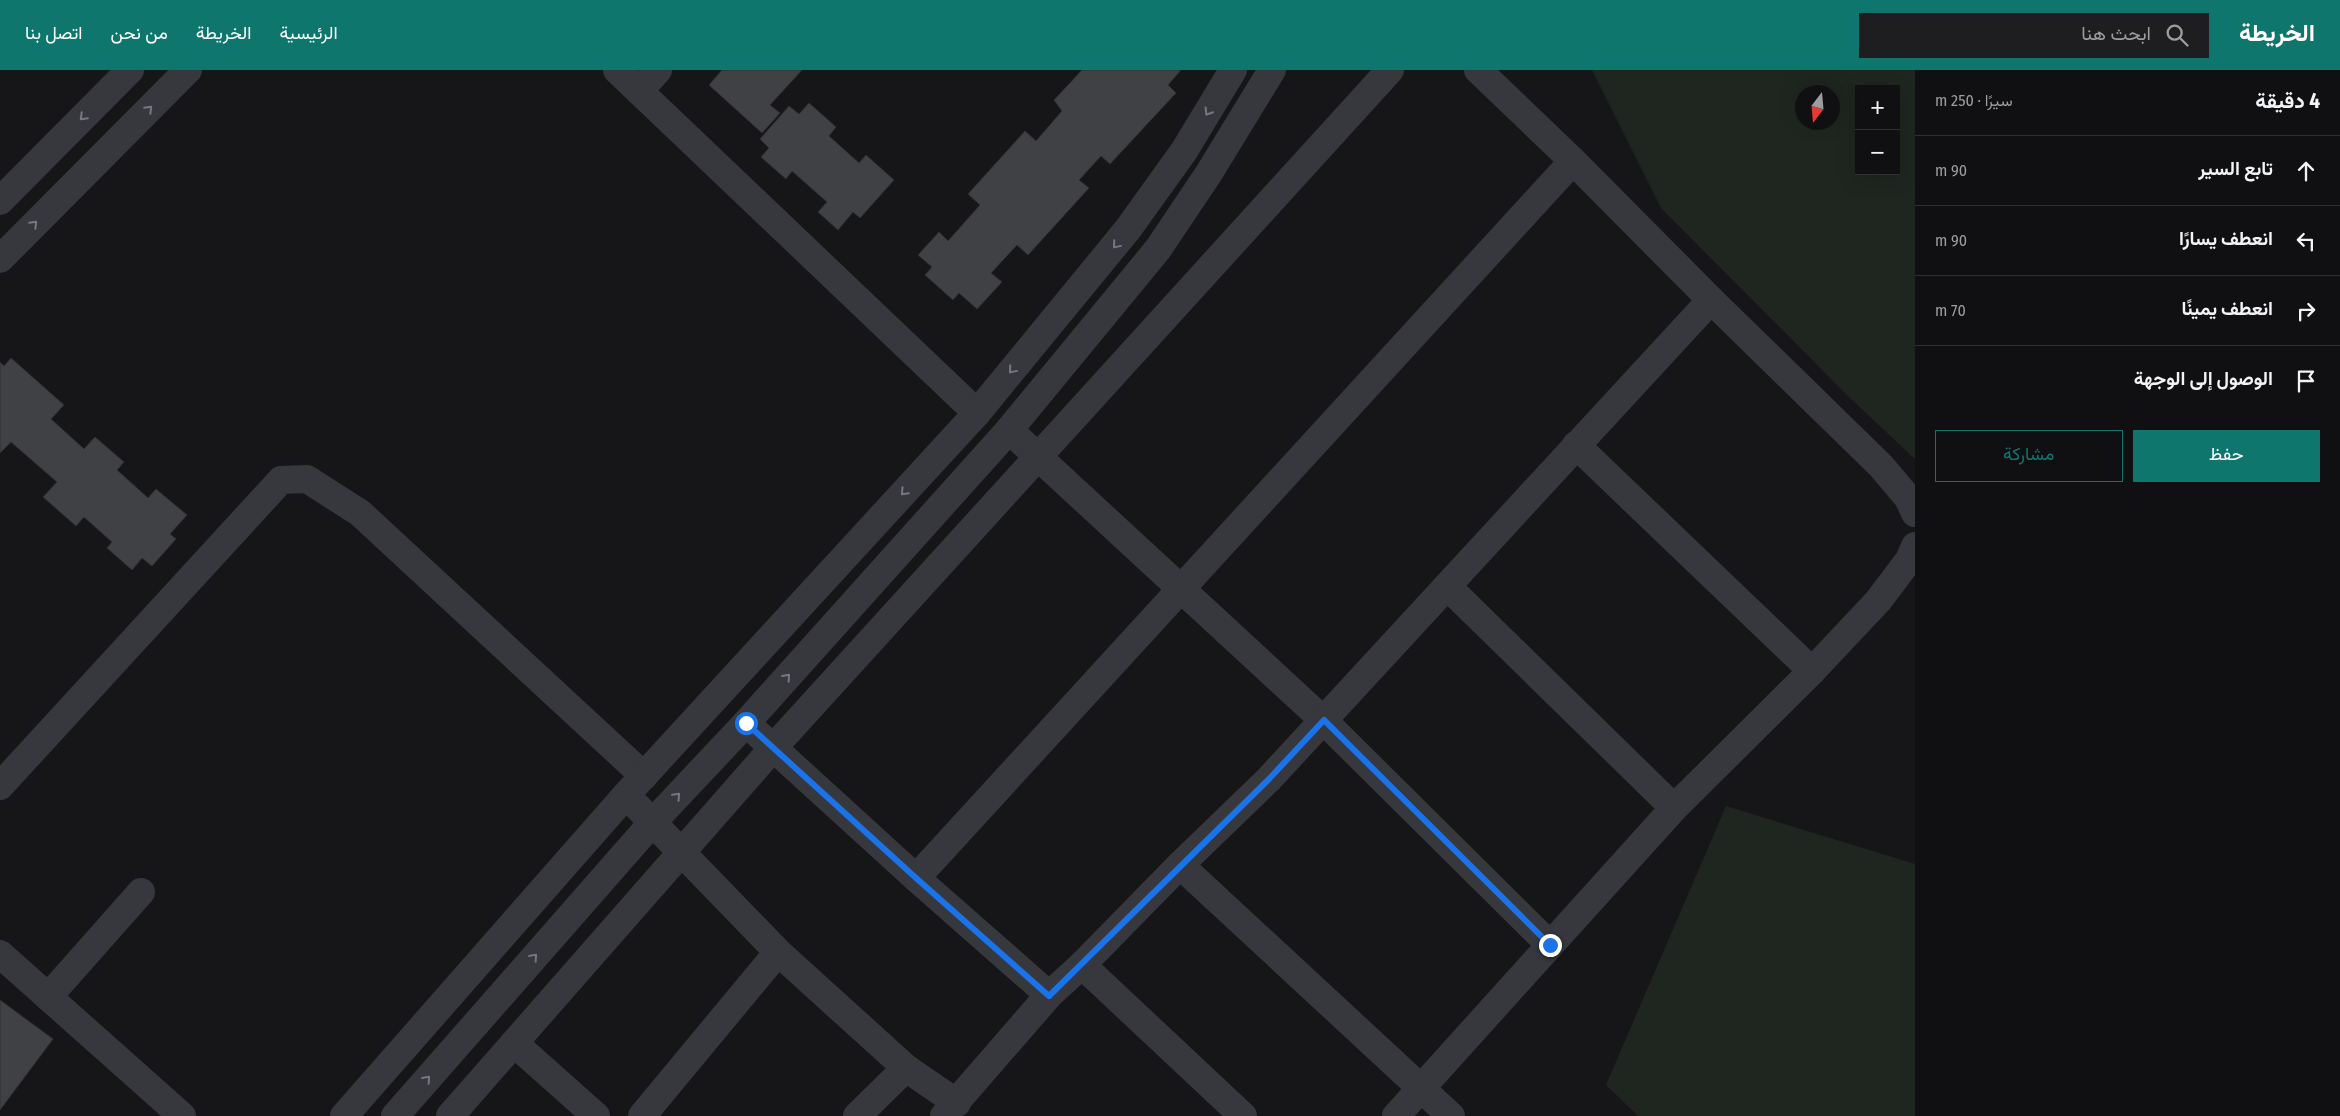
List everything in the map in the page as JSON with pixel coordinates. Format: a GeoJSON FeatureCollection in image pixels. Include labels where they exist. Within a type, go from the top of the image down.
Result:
{"type":"FeatureCollection","features":[{"type":"Feature","properties":{"kind":"street"},"geometry":{"type":"LineString","coordinates":[[0,201],[130,70]]}},
{"type":"Feature","properties":{"kind":"street"},"geometry":{"type":"LineString","coordinates":[[0,259],[188,70]]}},
{"type":"Feature","properties":{"kind":"street"},"geometry":{"type":"LineString","coordinates":[[617,70],[977,413]]}},
{"type":"Feature","properties":{"kind":"street"},"geometry":{"type":"LineString","coordinates":[[639,91],[658,70]]}},
{"type":"Feature","properties":{"kind":"street"},"geometry":{"type":"LineString","coordinates":[[344,1116],[635,785],[977,413],[1128,229],[1179,158],[1233,70]]}},
{"type":"Feature","properties":{"kind":"street"},"geometry":{"type":"LineString","coordinates":[[395,1116],[652,823],[746,723],[1009,430],[1158,249],[1210,173],[1272,70]]}},
{"type":"Feature","properties":{"kind":"street"},"geometry":{"type":"LineString","coordinates":[[450,1116],[772,748],[1390,70]]}},
{"type":"Feature","properties":{"kind":"street"},"geometry":{"type":"LineString","coordinates":[[1478,70],[1573,161],[1711,300],[1881,466],[1908,498],[1915,513]]}},
{"type":"Feature","properties":{"kind":"street"},"geometry":{"type":"LineString","coordinates":[[916,878],[1573,161]]}},
{"type":"Feature","properties":{"kind":"street"},"geometry":{"type":"LineString","coordinates":[[0,786],[281,480],[307,479],[360,513],[635,785],[652,823],[682,851],[778,952],[950,1109],[1049,996],[1082,965],[1180,864],[1269,779],[1711,300]]}},
{"type":"Feature","properties":{"kind":"street"},"geometry":{"type":"LineString","coordinates":[[1009,430],[1324,720],[1550,945]]}},
{"type":"Feature","properties":{"kind":"street"},"geometry":{"type":"LineString","coordinates":[[1576,446],[1812,671]]}},
{"type":"Feature","properties":{"kind":"street"},"geometry":{"type":"LineString","coordinates":[[1396,1116],[1674,808],[1812,671],[1878,601],[1909,560],[1915,546]]}},
{"type":"Feature","properties":{"kind":"street"},"geometry":{"type":"LineString","coordinates":[[1447,586],[1674,808]]}},
{"type":"Feature","properties":{"kind":"street"},"geometry":{"type":"LineString","coordinates":[[746,723],[1049,996]]}},
{"type":"Feature","properties":{"kind":"street"},"geometry":{"type":"LineString","coordinates":[[1180,864],[1451,1116]]}},
{"type":"Feature","properties":{"kind":"street"},"geometry":{"type":"LineString","coordinates":[[48,997],[141,892]]}},
{"type":"Feature","properties":{"kind":"street"},"geometry":{"type":"LineString","coordinates":[[642,1116],[778,952]]}},
{"type":"Feature","properties":{"kind":"street"},"geometry":{"type":"LineString","coordinates":[[0,954],[182,1116]]}},
{"type":"Feature","properties":{"kind":"street"},"geometry":{"type":"LineString","coordinates":[[1082,965],[1243,1116]]}},
{"type":"Feature","properties":{"kind":"street"},"geometry":{"type":"LineString","coordinates":[[514,1043],[596,1116]]}},
{"type":"Feature","properties":{"kind":"street"},"geometry":{"type":"LineString","coordinates":[[857,1116],[906,1068]]}},
{"type":"Feature","properties":{"kind":"shaded area"},"geometry":{"type":"Polygon","coordinates":[[[1592,70],[1915,70],[1915,459],[1849,397],[1661,208],[1592,70]]]}},
{"type":"Feature","properties":{"kind":"shaded area"},"geometry":{"type":"Polygon","coordinates":[[[1726,806],[1915,864],[1915,1116],[1638,1116],[1606,1085],[1726,806]]]}},
{"type":"Feature","properties":{"kind":"building"},"geometry":{"type":"Polygon","coordinates":[[[722,70],[802,70],[770,105],[780,113],[762,133],[709,85],[722,70]]]}},
{"type":"Feature","properties":{"kind":"building"},"geometry":{"type":"Polygon","coordinates":[[[1082,70],[1181,70],[1168,85],[1176,93],[1110,164],[1101,156],[1079,180],[1089,188],[1028,255],[1017,245],[991,273],[1002,282],[977,309],[959,293],[953,300],[925,275],[932,267],[918,255],[939,232],[948,241],[980,205],[968,194],[1025,131],[1036,141],[1062,111],[1054,100],[1082,70]]]}},
{"type":"Feature","properties":{"kind":"building"},"geometry":{"type":"Polygon","coordinates":[[[809,103],[836,127],[829,136],[859,163],[866,155],[894,180],[860,218],[853,212],[838,230],[818,212],[827,202],[792,171],[786,179],[761,157],[769,148],[760,139],[789,106],[799,114],[809,103]]]}},
{"type":"Feature","properties":{"kind":"building"},"geometry":{"type":"Polygon","coordinates":[[[11,358],[64,405],[51,419],[84,449],[95,437],[124,462],[117,470],[148,498],[156,489],[187,515],[170,534],[176,539],[152,566],[142,558],[132,570],[107,548],[112,542],[84,517],[76,526],[43,497],[57,482],[11,442],[0,453],[0,362],[4,366],[11,358]]]}},
{"type":"Feature","properties":{"kind":"building"},"geometry":{"type":"Polygon","coordinates":[[[0,1000],[53,1039],[0,1110],[0,1000]]]}},
{"type":"Feature","properties":{"kind":"route"},"geometry":{"type":"LineString","coordinates":[[746,723],[1049,996],[1082,965],[1180,864],[1269,779],[1324,720],[1550,945]]}}]}
